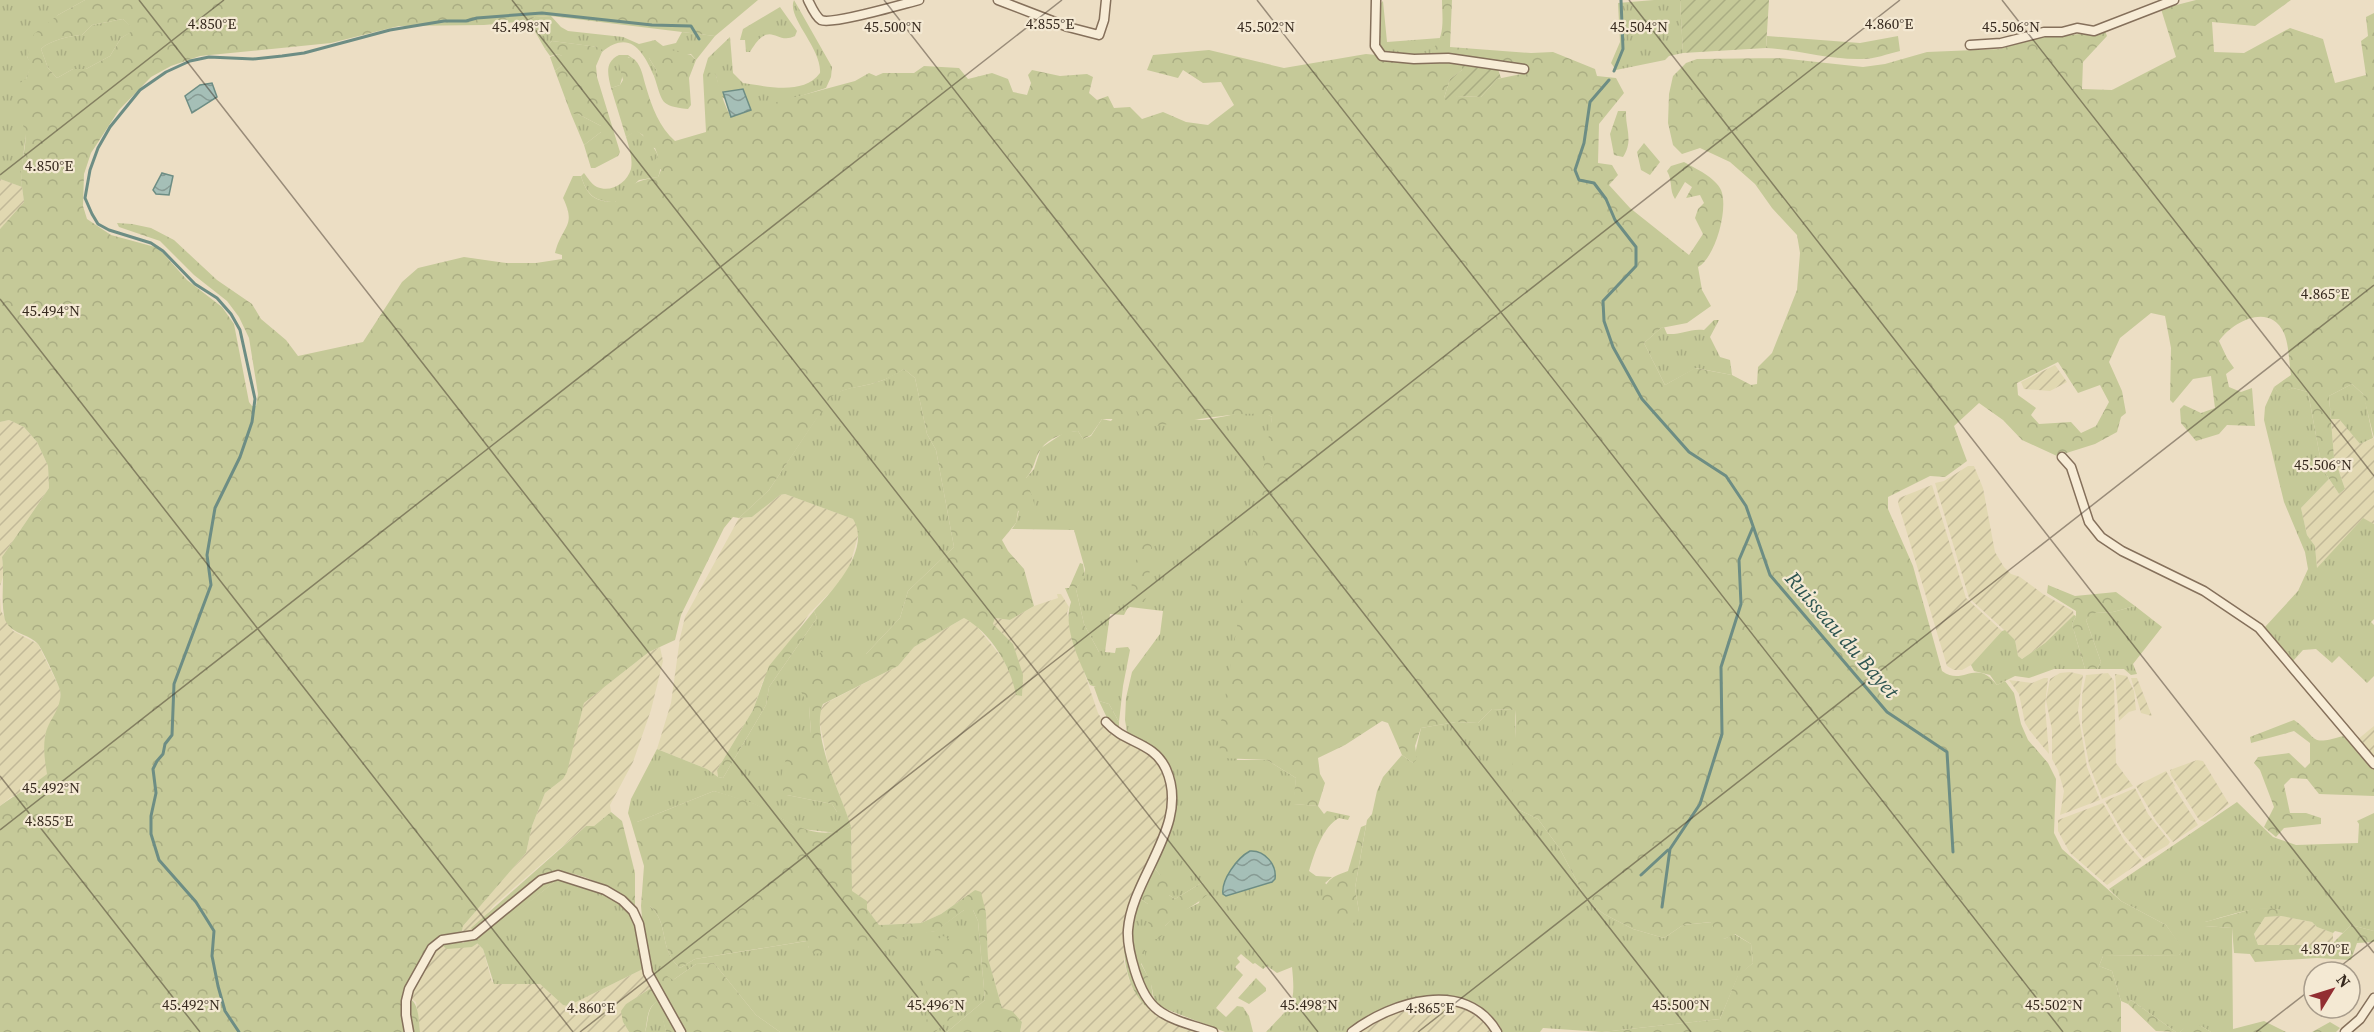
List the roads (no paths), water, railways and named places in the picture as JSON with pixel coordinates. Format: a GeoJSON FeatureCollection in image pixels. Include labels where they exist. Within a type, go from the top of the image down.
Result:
{"type":"FeatureCollection","features":[{"type":"Feature","properties":{"kind":"street"},"geometry":{"type":"LineString","coordinates":[[808,0],[821,20],[828,21],[842,20],[919,0]]}},
{"type":"Feature","properties":{"kind":"street"},"geometry":{"type":"LineString","coordinates":[[998,0],[1068,27],[1099,35],[1104,20],[1106,0]]}},
{"type":"Feature","properties":{"kind":"street"},"geometry":{"type":"LineString","coordinates":[[1376,0],[1375,46],[1382,56],[1448,58],[1524,69]]}},
{"type":"Feature","properties":{"kind":"street"},"geometry":{"type":"LineString","coordinates":[[1970,45],[2001,43],[2044,32],[2077,28],[2094,30],[2174,0]]}},
{"type":"Feature","properties":{"kind":"street"},"geometry":{"type":"LineString","coordinates":[[2062,457],[2071,467],[2090,522],[2101,537],[2122,551],[2204,591],[2259,628],[2374,764]]}},
{"type":"Feature","properties":{"kind":"street"},"geometry":{"type":"LineString","coordinates":[[1107,722],[1116,733],[1144,745],[1156,756],[1166,770],[1172,792],[1169,822],[1137,896],[1129,923],[1129,945],[1136,974],[1146,996],[1158,1010],[1213,1032]]}},
{"type":"Feature","properties":{"kind":"street"},"geometry":{"type":"LineString","coordinates":[[409,1032],[406,1016],[409,989],[432,948],[442,940],[474,935],[541,880],[558,875],[605,890],[622,900],[633,911],[639,924],[648,973],[681,1032]]}},
{"type":"Feature","properties":{"kind":"street"},"geometry":{"type":"LineString","coordinates":[[2345,1032],[2360,1019],[2374,998]]}},
{"type":"Feature","properties":{"kind":"street"},"geometry":{"type":"LineString","coordinates":[[1352,1032],[1371,1018],[1392,1008],[1424,1000],[1435,1000],[1455,1003],[1484,1014],[1497,1032]]}},
{"type":"Feature","properties":{"kind":"water"},"geometry":{"type":"Polygon","coordinates":[[[212,83],[217,97],[192,113],[185,96],[200,85],[212,83]]]}},
{"type":"Feature","properties":{"kind":"water"},"geometry":{"type":"Polygon","coordinates":[[[743,89],[751,110],[731,117],[723,92],[743,89]]]}},
{"type":"Feature","properties":{"kind":"water"},"geometry":{"type":"Polygon","coordinates":[[[162,173],[173,176],[169,195],[156,194],[153,190],[162,173]]]}},
{"type":"Feature","properties":{"kind":"water"},"geometry":{"type":"Polygon","coordinates":[[[1250,851],[1261,853],[1269,859],[1274,869],[1275,879],[1272,882],[1226,896],[1223,894],[1223,888],[1227,876],[1235,864],[1250,851]]]}},
{"type":"Feature","properties":{"kind":"waterway","name":"Ruisseau du Bayet"},"geometry":{"type":"LineString","coordinates":[[1614,71],[1623,49],[1621,0]]}},
{"type":"Feature","properties":{"kind":"waterway"},"geometry":{"type":"LineString","coordinates":[[239,1032],[225,1011],[218,986],[212,956],[214,931],[196,902],[159,860],[151,834],[151,816],[156,793],[153,769],[172,735],[174,684],[211,585],[207,555],[215,508],[240,457],[252,422],[255,399],[240,330],[231,314],[217,298],[195,284],[163,251],[151,243],[109,230],[98,224],[85,198],[90,170],[98,148],[110,127],[140,90],[166,72],[190,61],[209,57],[253,59],[282,56],[304,53],[390,30],[444,21],[542,13],[652,25],[691,26],[699,39]]}},
{"type":"Feature","properties":{"kind":"waterway","name":"Ruisseau du Bayet"},"geometry":{"type":"LineString","coordinates":[[1609,80],[1590,102],[1584,143],[1575,170],[1579,180],[1594,183],[1606,199],[1615,220],[1636,247],[1636,266],[1603,301],[1604,321],[1613,347],[1642,399],[1689,452],[1726,476],[1746,506],[1770,575],[1887,712],[1947,752],[1953,852]]}},
{"type":"Feature","properties":{"kind":"waterway"},"geometry":{"type":"LineString","coordinates":[[1662,907],[1670,849],[1700,804],[1722,734],[1721,667],[1741,604],[1739,560],[1753,527]]}},
{"type":"Feature","properties":{"kind":"waterway"},"geometry":{"type":"LineString","coordinates":[[1641,875],[1668,850]]}}]}
